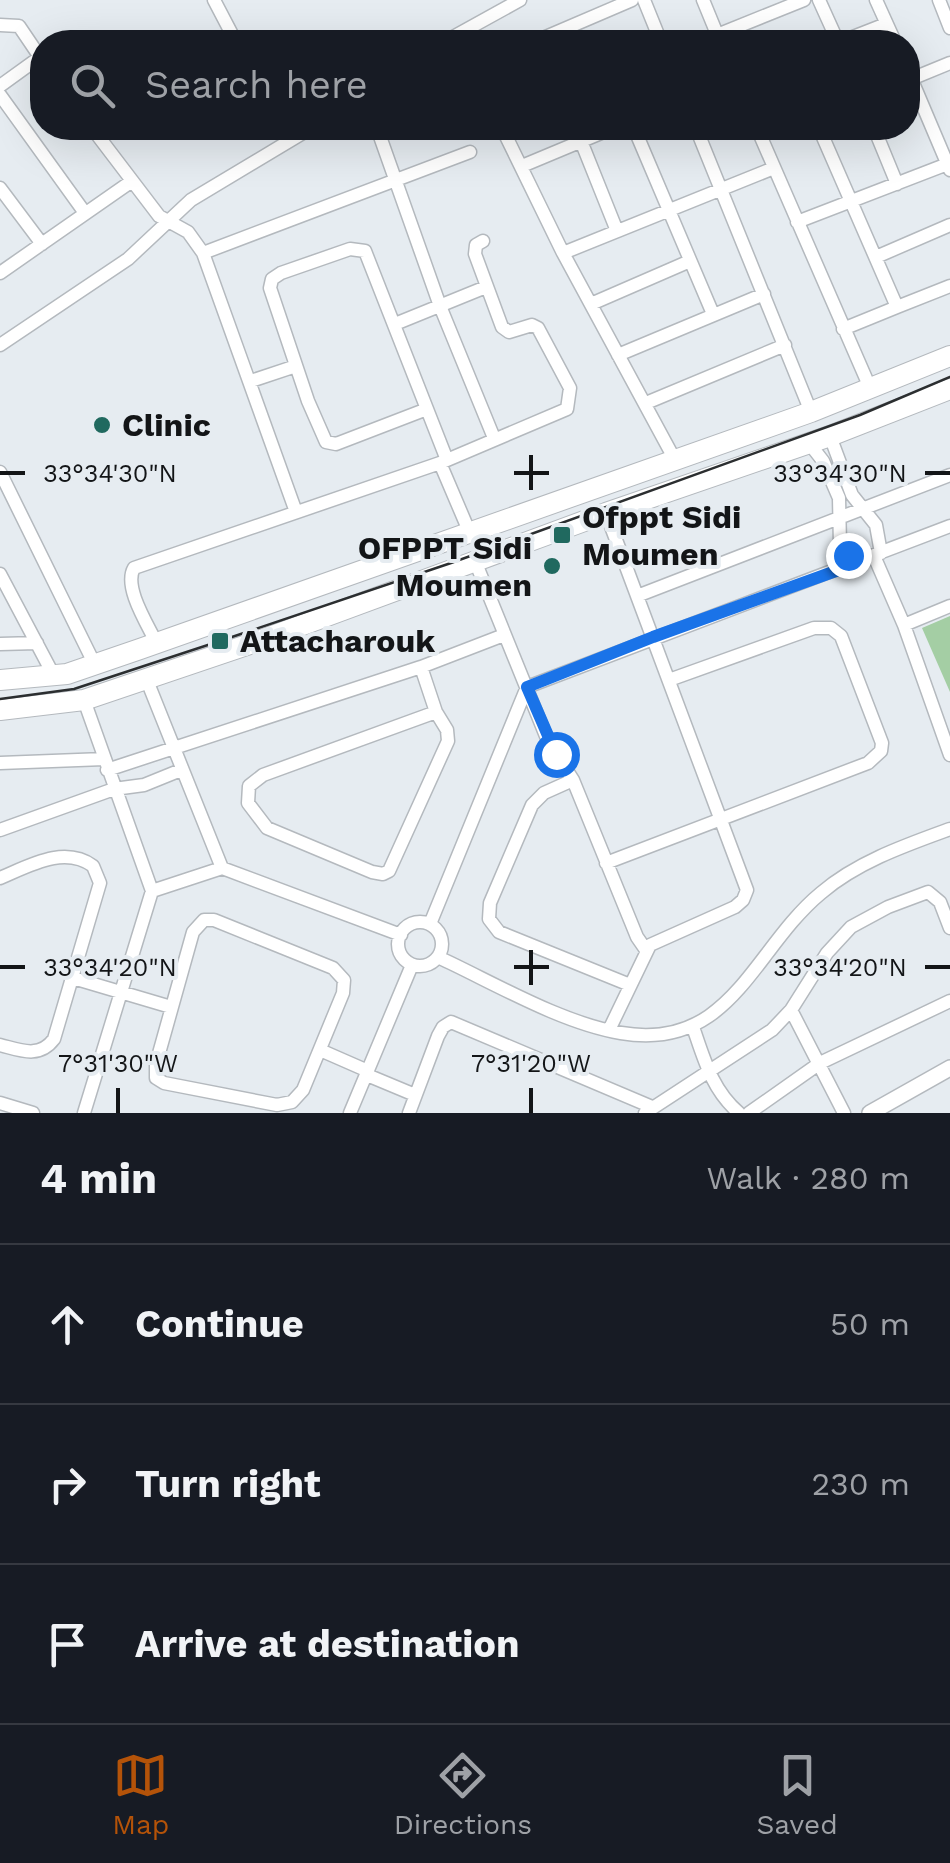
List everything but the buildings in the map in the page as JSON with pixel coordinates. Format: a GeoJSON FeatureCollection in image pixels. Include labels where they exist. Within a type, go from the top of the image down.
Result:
{"type":"FeatureCollection","features":[{"type":"Feature","properties":{"kind":"main road"},"geometry":{"type":"LineString","coordinates":[[0,680],[54,676],[157,644],[812,412],[950,356]]}},
{"type":"Feature","properties":{"kind":"main road"},"geometry":{"type":"LineString","coordinates":[[0,710],[84,700],[259,641],[950,389]]}},
{"type":"Feature","properties":{"kind":"street"},"geometry":{"type":"LineString","coordinates":[[214,0],[230,30]]}},
{"type":"Feature","properties":{"kind":"street"},"geometry":{"type":"LineString","coordinates":[[465,30],[495,6],[520,0]]}},
{"type":"Feature","properties":{"kind":"street"},"geometry":{"type":"LineString","coordinates":[[562,30],[632,0]]}},
{"type":"Feature","properties":{"kind":"street"},"geometry":{"type":"LineString","coordinates":[[644,0],[657,30]]}},
{"type":"Feature","properties":{"kind":"street"},"geometry":{"type":"LineString","coordinates":[[704,0],[716,30]]}},
{"type":"Feature","properties":{"kind":"street"},"geometry":{"type":"LineString","coordinates":[[739,30],[804,0]]}},
{"type":"Feature","properties":{"kind":"street"},"geometry":{"type":"LineString","coordinates":[[819,0],[833,30]]}},
{"type":"Feature","properties":{"kind":"street"},"geometry":{"type":"LineString","coordinates":[[876,0],[889,30]]}},
{"type":"Feature","properties":{"kind":"street"},"geometry":{"type":"LineString","coordinates":[[938,0],[950,28]]}},
{"type":"Feature","properties":{"kind":"street"},"geometry":{"type":"LineString","coordinates":[[870,30],[886,24]]}},
{"type":"Feature","properties":{"kind":"street"},"geometry":{"type":"LineString","coordinates":[[0,25],[19,26],[30,42]]}},
{"type":"Feature","properties":{"kind":"street"},"geometry":{"type":"LineString","coordinates":[[920,72],[950,64]]}},
{"type":"Feature","properties":{"kind":"street"},"geometry":{"type":"LineString","coordinates":[[0,86],[30,66]]}},
{"type":"Feature","properties":{"kind":"street"},"geometry":{"type":"LineString","coordinates":[[0,95],[30,137]]}},
{"type":"Feature","properties":{"kind":"street"},"geometry":{"type":"LineString","coordinates":[[798,222],[949,166],[920,100]]}},
{"type":"Feature","properties":{"kind":"street"},"geometry":{"type":"LineString","coordinates":[[32,140],[85,213]]}},
{"type":"Feature","properties":{"kind":"street"},"geometry":{"type":"LineString","coordinates":[[101,140],[159,216],[188,232],[203,253],[296,512]]}},
{"type":"Feature","properties":{"kind":"street"},"geometry":{"type":"LineString","coordinates":[[284,140],[286,144]]}},
{"type":"Feature","properties":{"kind":"street"},"geometry":{"type":"LineString","coordinates":[[0,345],[128,260],[191,200],[292,140]]}},
{"type":"Feature","properties":{"kind":"street"},"geometry":{"type":"LineString","coordinates":[[383,140],[440,306],[494,438]]}},
{"type":"Feature","properties":{"kind":"street"},"geometry":{"type":"LineString","coordinates":[[508,140],[563,252],[675,460]]}},
{"type":"Feature","properties":{"kind":"street"},"geometry":{"type":"LineString","coordinates":[[522,166],[581,140],[617,231]]}},
{"type":"Feature","properties":{"kind":"street"},"geometry":{"type":"LineString","coordinates":[[639,140],[713,314]]}},
{"type":"Feature","properties":{"kind":"street"},"geometry":{"type":"LineString","coordinates":[[701,140],[812,412]]}},
{"type":"Feature","properties":{"kind":"street"},"geometry":{"type":"LineString","coordinates":[[762,140],[871,390]]}},
{"type":"Feature","properties":{"kind":"street"},"geometry":{"type":"LineString","coordinates":[[823,140],[897,307]]}},
{"type":"Feature","properties":{"kind":"street"},"geometry":{"type":"LineString","coordinates":[[879,140],[897,184]]}},
{"type":"Feature","properties":{"kind":"street"},"geometry":{"type":"LineString","coordinates":[[203,253],[470,152]]}},
{"type":"Feature","properties":{"kind":"street"},"geometry":{"type":"LineString","coordinates":[[563,252],[774,168]]}},
{"type":"Feature","properties":{"kind":"street"},"geometry":{"type":"LineString","coordinates":[[0,273],[132,181]]}},
{"type":"Feature","properties":{"kind":"street"},"geometry":{"type":"LineString","coordinates":[[0,188],[42,244]]}},
{"type":"Feature","properties":{"kind":"street"},"geometry":{"type":"LineString","coordinates":[[876,257],[950,225]]}},
{"type":"Feature","properties":{"kind":"street"},"geometry":{"type":"LineString","coordinates":[[157,644],[132,588],[130,577],[134,568],[444,462],[567,409],[571,393],[538,328],[532,325],[505,331],[475,252],[476,245],[483,241]]}},
{"type":"Feature","properties":{"kind":"street"},"geometry":{"type":"LineString","coordinates":[[427,410],[330,444],[319,430],[270,284],[280,273],[361,248],[395,324],[427,410],[469,531]]}},
{"type":"Feature","properties":{"kind":"street"},"geometry":{"type":"LineString","coordinates":[[591,304],[690,261]]}},
{"type":"Feature","properties":{"kind":"street"},"geometry":{"type":"LineString","coordinates":[[843,329],[950,286]]}},
{"type":"Feature","properties":{"kind":"street"},"geometry":{"type":"LineString","coordinates":[[395,324],[486,287]]}},
{"type":"Feature","properties":{"kind":"street"},"geometry":{"type":"LineString","coordinates":[[618,355],[764,294]]}},
{"type":"Feature","properties":{"kind":"street"},"geometry":{"type":"LineString","coordinates":[[646,403],[785,345]]}},
{"type":"Feature","properties":{"kind":"street"},"geometry":{"type":"LineString","coordinates":[[251,381],[296,366]]}},
{"type":"Feature","properties":{"kind":"street"},"geometry":{"type":"LineString","coordinates":[[819,439],[860,508],[876,525],[877,554],[950,755]]}},
{"type":"Feature","properties":{"kind":"street"},"geometry":{"type":"LineString","coordinates":[[819,439],[841,504],[840,545],[858,563]]}},
{"type":"Feature","properties":{"kind":"street"},"geometry":{"type":"LineString","coordinates":[[0,472],[95,665]]}},
{"type":"Feature","properties":{"kind":"street"},"geometry":{"type":"LineString","coordinates":[[637,596],[950,475]]}},
{"type":"Feature","properties":{"kind":"street"},"geometry":{"type":"LineString","coordinates":[[606,513],[747,890],[743,900],[730,910],[660,939],[646,950],[610,1030]]}},
{"type":"Feature","properties":{"kind":"street"},"geometry":{"type":"LineString","coordinates":[[430,924],[527,687],[950,526]]}},
{"type":"Feature","properties":{"kind":"street"},"geometry":{"type":"LineString","coordinates":[[475,561],[548,741],[572,780],[637,937],[646,950]]}},
{"type":"Feature","properties":{"kind":"street"},"geometry":{"type":"LineString","coordinates":[[0,574],[54,676]]}},
{"type":"Feature","properties":{"kind":"street"},"geometry":{"type":"LineString","coordinates":[[904,624],[950,606]]}},
{"type":"Feature","properties":{"kind":"street"},"geometry":{"type":"LineString","coordinates":[[606,863],[876,759],[882,744],[841,636],[831,628],[814,628],[669,680]]}},
{"type":"Feature","properties":{"kind":"street"},"geometry":{"type":"LineString","coordinates":[[0,762],[106,765],[173,747],[504,636]]}},
{"type":"Feature","properties":{"kind":"street"},"geometry":{"type":"LineString","coordinates":[[0,644],[37,643]]}},
{"type":"Feature","properties":{"kind":"street"},"geometry":{"type":"LineString","coordinates":[[421,666],[436,712],[447,730],[448,744],[394,865],[386,873],[372,872],[266,828],[248,803],[249,786],[263,775],[436,712]]}},
{"type":"Feature","properties":{"kind":"street"},"geometry":{"type":"LineString","coordinates":[[146,678],[222,868]]}},
{"type":"Feature","properties":{"kind":"street"},"geometry":{"type":"LineString","coordinates":[[84,700],[152,891],[84,1113]]}},
{"type":"Feature","properties":{"kind":"street"},"geometry":{"type":"LineString","coordinates":[[0,830],[114,788],[144,784],[180,770]]}},
{"type":"Feature","properties":{"kind":"street"},"geometry":{"type":"LineString","coordinates":[[572,780],[532,805],[490,903],[489,919],[500,932],[630,985]]}},
{"type":"Feature","properties":{"kind":"street"},"geometry":{"type":"LineString","coordinates":[[438,957],[514,993],[610,1030],[625,1034],[662,1033],[693,1026],[726,1005],[743,988],[789,923],[835,881],[950,829]]}},
{"type":"Feature","properties":{"kind":"street"},"geometry":{"type":"LineString","coordinates":[[0,878],[57,858],[83,860],[95,869],[99,890],[56,1036],[48,1047],[29,1052],[0,1044]]}},
{"type":"Feature","properties":{"kind":"street"},"geometry":{"type":"LineString","coordinates":[[152,891],[222,868],[400,934]]}},
{"type":"Feature","properties":{"kind":"street"},"geometry":{"type":"LineString","coordinates":[[653,1107],[772,1030],[791,1010],[835,942],[860,921],[930,893],[940,902],[950,928]]}},
{"type":"Feature","properties":{"kind":"street"},"geometry":{"type":"LineString","coordinates":[[214,920],[333,968],[342,976],[345,988],[320,1050],[303,1090],[289,1104],[156,1078],[154,1070],[171,1007],[194,929],[201,921],[214,920]]}},
{"type":"Feature","properties":{"kind":"street"},"geometry":{"type":"LineString","coordinates":[[413,924],[430,924],[442,938],[438,957],[427,965],[412,965],[402,956],[400,934],[413,924]]}},
{"type":"Feature","properties":{"kind":"street"},"geometry":{"type":"LineString","coordinates":[[350,1113],[412,965]]}},
{"type":"Feature","properties":{"kind":"street"},"geometry":{"type":"LineString","coordinates":[[73,978],[171,1007]]}},
{"type":"Feature","properties":{"kind":"street"},"geometry":{"type":"LineString","coordinates":[[750,1113],[820,1063],[950,1001]]}},
{"type":"Feature","properties":{"kind":"street"},"geometry":{"type":"LineString","coordinates":[[791,1010],[844,1113]]}},
{"type":"Feature","properties":{"kind":"street"},"geometry":{"type":"LineString","coordinates":[[410,1113],[441,1030],[453,1022],[674,1113]]}},
{"type":"Feature","properties":{"kind":"street"},"geometry":{"type":"LineString","coordinates":[[693,1026],[708,1072],[724,1100],[739,1113]]}},
{"type":"Feature","properties":{"kind":"street"},"geometry":{"type":"LineString","coordinates":[[320,1050],[415,1095]]}},
{"type":"Feature","properties":{"kind":"street"},"geometry":{"type":"LineString","coordinates":[[870,1113],[950,1068]]}},
{"type":"Feature","properties":{"kind":"street"},"geometry":{"type":"LineString","coordinates":[[0,1103],[33,1113]]}},
{"type":"Feature","properties":{"kind":"green space"},"geometry":{"type":"Polygon","coordinates":[[[950,616],[950,692],[922,628],[950,616]]]}},
{"type":"Feature","properties":{"kind":"tram line"},"geometry":{"type":"LineString","coordinates":[[0,699],[74,689],[451,563],[860,415],[950,377]]}},
{"type":"Feature","properties":{"kind":"place","name":"Clinic"},"geometry":{"type":"Point","coordinates":[102,425]}},
{"type":"Feature","properties":{"kind":"place","name":"Ofppt Sidi Moumen"},"geometry":{"type":"Point","coordinates":[562,535]}},
{"type":"Feature","properties":{"kind":"place","name":"OFPPT Sidi Moumen"},"geometry":{"type":"Point","coordinates":[552,566]}},
{"type":"Feature","properties":{"kind":"place","name":"Attacharouk"},"geometry":{"type":"Point","coordinates":[220,641]}},
{"type":"Feature","properties":{"kind":"route"},"geometry":{"type":"LineString","coordinates":[[556,754],[527,687],[858,563],[848,555]]}}]}
